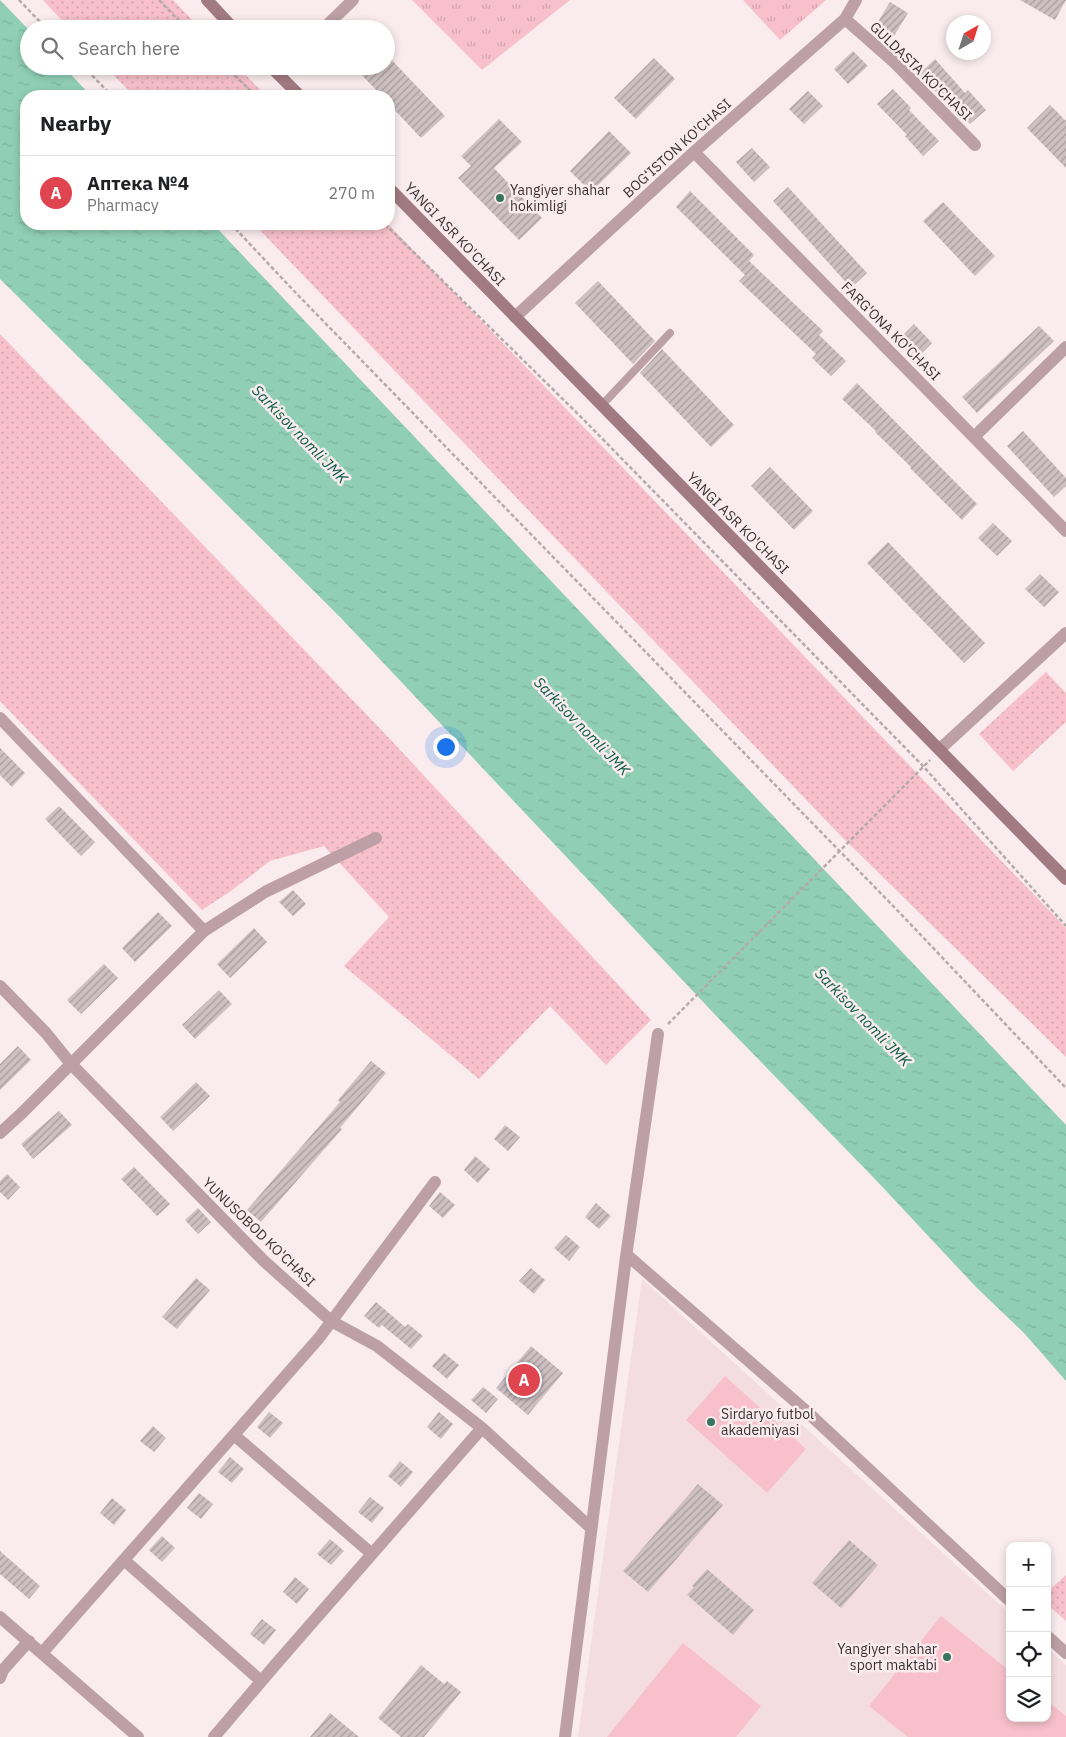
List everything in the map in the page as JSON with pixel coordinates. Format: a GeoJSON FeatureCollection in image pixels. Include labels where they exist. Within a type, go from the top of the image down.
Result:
{"type":"FeatureCollection","features":[{"type":"Feature","properties":{"kind":"street"},"geometry":{"type":"LineString","coordinates":[[207,0],[226,20]]}},
{"type":"Feature","properties":{"kind":"street"},"geometry":{"type":"LineString","coordinates":[[333,20],[354,0]]}},
{"type":"Feature","properties":{"kind":"street","name":"BOG‘ISTON KO'CHASI"},"geometry":{"type":"LineString","coordinates":[[515,317],[694,152],[844,19],[856,0]]}},
{"type":"Feature","properties":{"kind":"street","name":"GULDASTA KO'CHASI"},"geometry":{"type":"LineString","coordinates":[[844,19],[895,63],[975,145]]}},
{"type":"Feature","properties":{"kind":"street"},"geometry":{"type":"LineString","coordinates":[[282,75],[295,90]]}},
{"type":"Feature","properties":{"kind":"street","name":"FARG'ONA KO'CHASI"},"geometry":{"type":"LineString","coordinates":[[694,152],[1066,531]]}},
{"type":"Feature","properties":{"kind":"street","name":"YANGI ASR KO'CHASI"},"geometry":{"type":"LineString","coordinates":[[395,194],[940,749],[1066,880]]}},
{"type":"Feature","properties":{"kind":"street"},"geometry":{"type":"LineString","coordinates":[[974,437],[1066,347]]}},
{"type":"Feature","properties":{"kind":"street"},"geometry":{"type":"LineString","coordinates":[[940,749],[1066,634]]}},
{"type":"Feature","properties":{"kind":"street"},"geometry":{"type":"LineString","coordinates":[[0,718],[204,931]]}},
{"type":"Feature","properties":{"kind":"street"},"geometry":{"type":"LineString","coordinates":[[0,1133],[204,931],[265,892],[376,838]]}},
{"type":"Feature","properties":{"kind":"street","name":"YUNUSOBOD KO'CHASI"},"geometry":{"type":"LineString","coordinates":[[0,986],[46,1033],[71,1064],[264,1261],[331,1320],[376,1346],[482,1428],[591,1528]]}},
{"type":"Feature","properties":{"kind":"street"},"geometry":{"type":"LineString","coordinates":[[565,1737],[627,1255],[658,1034]]}},
{"type":"Feature","properties":{"kind":"street"},"geometry":{"type":"LineString","coordinates":[[42,1653],[319,1338],[435,1182]]}},
{"type":"Feature","properties":{"kind":"street"},"geometry":{"type":"LineString","coordinates":[[627,1255],[805,1410],[1006,1597]]}},
{"type":"Feature","properties":{"kind":"street"},"geometry":{"type":"LineString","coordinates":[[214,1737],[482,1428]]}},
{"type":"Feature","properties":{"kind":"street"},"geometry":{"type":"LineString","coordinates":[[234,1435],[372,1554]]}},
{"type":"Feature","properties":{"kind":"street"},"geometry":{"type":"LineString","coordinates":[[124,1560],[261,1681]]}},
{"type":"Feature","properties":{"kind":"street"},"geometry":{"type":"LineString","coordinates":[[0,1617],[138,1737]]}},
{"type":"Feature","properties":{"kind":"street"},"geometry":{"type":"LineString","coordinates":[[1051,1640],[1066,1653]]}},
{"type":"Feature","properties":{"kind":"street"},"geometry":{"type":"LineString","coordinates":[[0,1678],[3,1670],[29,1641]]}},
{"type":"Feature","properties":{"kind":"lane"},"geometry":{"type":"LineString","coordinates":[[602,406],[670,333]]}},
{"type":"Feature","properties":{"kind":"path"},"geometry":{"type":"LineString","coordinates":[[19,0],[38,20]]}},
{"type":"Feature","properties":{"kind":"path"},"geometry":{"type":"LineString","coordinates":[[159,0],[179,20]]}},
{"type":"Feature","properties":{"kind":"path"},"geometry":{"type":"LineString","coordinates":[[92,75],[106,90]]}},
{"type":"Feature","properties":{"kind":"path"},"geometry":{"type":"LineString","coordinates":[[235,75],[250,90]]}},
{"type":"Feature","properties":{"kind":"path"},"geometry":{"type":"LineString","coordinates":[[237,230],[899,912],[1066,1088]]}},
{"type":"Feature","properties":{"kind":"path"},"geometry":{"type":"LineString","coordinates":[[391,230],[582,418],[923,766],[1066,926]]}},
{"type":"Feature","properties":{"kind":"path"},"geometry":{"type":"LineString","coordinates":[[658,1034],[940,749]]}},
{"type":"Feature","properties":{"kind":"shaded area","name":"Sirdaryo futbol akademiyasi"},"geometry":{"type":"Polygon","coordinates":[[[642,1279],[1006,1610],[1006,1722],[1051,1722],[1051,1652],[1066,1665],[1066,1737],[578,1737],[642,1279]]]}},
{"type":"Feature","properties":{"kind":"green space"},"geometry":{"type":"Polygon","coordinates":[[[43,0],[173,0],[192,20],[62,20],[43,0]]]}},
{"type":"Feature","properties":{"kind":"green space"},"geometry":{"type":"Polygon","coordinates":[[[412,0],[570,0],[482,70],[412,0]]]}},
{"type":"Feature","properties":{"kind":"green space"},"geometry":{"type":"Polygon","coordinates":[[[743,0],[826,0],[780,40],[743,0]]]}},
{"type":"Feature","properties":{"kind":"green space"},"geometry":{"type":"Polygon","coordinates":[[[114,75],[246,75],[260,90],[128,90],[114,75]]]}},
{"type":"Feature","properties":{"kind":"green space"},"geometry":{"type":"Polygon","coordinates":[[[260,230],[394,230],[1066,928],[1066,1057],[838,833],[260,230]]]}},
{"type":"Feature","properties":{"kind":"green space"},"geometry":{"type":"Polygon","coordinates":[[[0,334],[389,738],[651,1020],[606,1065],[550,1006],[479,1079],[344,966],[389,917],[324,846],[270,861],[231,891],[202,910],[0,701],[0,334]]]}},
{"type":"Feature","properties":{"kind":"green space"},"geometry":{"type":"Polygon","coordinates":[[[1046,672],[1066,693],[1066,722],[1013,771],[979,734],[1046,672]]]}},
{"type":"Feature","properties":{"kind":"green space"},"geometry":{"type":"Polygon","coordinates":[[[725,1376],[806,1449],[767,1493],[686,1420],[725,1376]]]}},
{"type":"Feature","properties":{"kind":"green space"},"geometry":{"type":"Polygon","coordinates":[[[1066,1575],[1066,1621],[1051,1608],[1051,1588],[1066,1575]]]}},
{"type":"Feature","properties":{"kind":"green space"},"geometry":{"type":"Polygon","coordinates":[[[941,1616],[1006,1668],[1006,1722],[1051,1722],[1051,1704],[1066,1716],[1066,1737],[908,1737],[869,1706],[941,1616]]]}},
{"type":"Feature","properties":{"kind":"green space"},"geometry":{"type":"Polygon","coordinates":[[[683,1643],[761,1706],[736,1737],[607,1737],[683,1643]]]}},
{"type":"Feature","properties":{"kind":"water","name":"Sarkisov nomli JMK"},"geometry":{"type":"Polygon","coordinates":[[[0,0],[20,21],[20,75],[71,75],[85,90],[20,90],[20,230],[219,230],[1066,1125],[1066,1381],[1025,1334],[976,1287],[874,1178],[722,1022],[341,618],[0,279],[0,0]]]}},
{"type":"Feature","properties":{"kind":"building"},"geometry":{"type":"Polygon","coordinates":[[[1020,0],[1066,0],[1055,20],[1020,0]]]}},
{"type":"Feature","properties":{"kind":"building"},"geometry":{"type":"Polygon","coordinates":[[[890,2],[908,13],[894,36],[876,25],[890,2]]]}},
{"type":"Feature","properties":{"kind":"building"},"geometry":{"type":"Polygon","coordinates":[[[853,51],[868,66],[848,84],[834,69],[853,51]]]}},
{"type":"Feature","properties":{"kind":"building"},"geometry":{"type":"Polygon","coordinates":[[[654,58],[675,79],[636,119],[614,98],[654,58]]]}},
{"type":"Feature","properties":{"kind":"building"},"geometry":{"type":"Polygon","coordinates":[[[935,59],[965,93],[968,90],[986,110],[970,124],[939,91],[937,93],[919,74],[935,59]]]}},
{"type":"Feature","properties":{"kind":"building"},"geometry":{"type":"Polygon","coordinates":[[[395,63],[445,116],[421,138],[395,110],[395,90],[376,90],[362,75],[395,75],[395,63]]]}},
{"type":"Feature","properties":{"kind":"building"},"geometry":{"type":"Polygon","coordinates":[[[893,89],[911,108],[909,110],[939,141],[923,156],[905,136],[907,135],[877,104],[893,89]]]}},
{"type":"Feature","properties":{"kind":"building"},"geometry":{"type":"Polygon","coordinates":[[[808,91],[823,106],[804,124],[789,109],[808,91]]]}},
{"type":"Feature","properties":{"kind":"building"},"geometry":{"type":"Polygon","coordinates":[[[1050,105],[1066,121],[1066,168],[1027,128],[1050,105]]]}},
{"type":"Feature","properties":{"kind":"building","name":"Yangiyer shahar hokimligi"},"geometry":{"type":"Polygon","coordinates":[[[499,119],[522,142],[494,168],[542,218],[519,240],[458,178],[471,166],[461,156],[499,119]]]}},
{"type":"Feature","properties":{"kind":"building"},"geometry":{"type":"Polygon","coordinates":[[[609,131],[631,153],[591,192],[570,171],[609,131]]]}},
{"type":"Feature","properties":{"kind":"building"},"geometry":{"type":"Polygon","coordinates":[[[752,148],[770,167],[754,182],[736,162],[752,148]]]}},
{"type":"Feature","properties":{"kind":"building"},"geometry":{"type":"Polygon","coordinates":[[[788,187],[867,273],[851,288],[773,201],[788,187]]]}},
{"type":"Feature","properties":{"kind":"building"},"geometry":{"type":"Polygon","coordinates":[[[690,191],[754,255],[749,261],[823,331],[819,335],[846,361],[831,376],[812,358],[816,354],[739,281],[745,275],[676,207],[690,191]]]}},
{"type":"Feature","properties":{"kind":"building"},"geometry":{"type":"Polygon","coordinates":[[[943,202],[995,256],[975,276],[923,221],[943,202]]]}},
{"type":"Feature","properties":{"kind":"building"},"geometry":{"type":"Polygon","coordinates":[[[598,281],[655,341],[633,364],[575,303],[598,281]]]}},
{"type":"Feature","properties":{"kind":"building"},"geometry":{"type":"Polygon","coordinates":[[[914,324],[932,343],[917,358],[899,339],[914,324]]]}},
{"type":"Feature","properties":{"kind":"building"},"geometry":{"type":"Polygon","coordinates":[[[1039,326],[1054,341],[977,413],[962,397],[1039,326]]]}},
{"type":"Feature","properties":{"kind":"building"},"geometry":{"type":"Polygon","coordinates":[[[662,349],[734,425],[711,447],[640,373],[662,349]]]}},
{"type":"Feature","properties":{"kind":"building"},"geometry":{"type":"Polygon","coordinates":[[[857,383],[977,504],[962,520],[876,431],[842,399],[857,383]]]}},
{"type":"Feature","properties":{"kind":"building"},"geometry":{"type":"Polygon","coordinates":[[[1023,431],[1066,478],[1066,486],[1054,497],[1007,446],[1023,431]]]}},
{"type":"Feature","properties":{"kind":"building"},"geometry":{"type":"Polygon","coordinates":[[[770,467],[813,511],[794,530],[751,486],[770,467]]]}},
{"type":"Feature","properties":{"kind":"building"},"geometry":{"type":"Polygon","coordinates":[[[993,523],[1012,541],[997,556],[978,538],[993,523]]]}},
{"type":"Feature","properties":{"kind":"building"},"geometry":{"type":"Polygon","coordinates":[[[888,542],[985,643],[964,663],[867,563],[888,542]]]}},
{"type":"Feature","properties":{"kind":"building"},"geometry":{"type":"Polygon","coordinates":[[[1040,574],[1059,592],[1044,607],[1025,589],[1040,574]]]}},
{"type":"Feature","properties":{"kind":"building"},"geometry":{"type":"Polygon","coordinates":[[[0,748],[25,773],[12,787],[0,775],[0,748]]]}},
{"type":"Feature","properties":{"kind":"building"},"geometry":{"type":"Polygon","coordinates":[[[59,806],[95,842],[81,856],[45,819],[59,806]]]}},
{"type":"Feature","properties":{"kind":"building"},"geometry":{"type":"Polygon","coordinates":[[[293,890],[306,904],[293,916],[279,902],[293,890]]]}},
{"type":"Feature","properties":{"kind":"building"},"geometry":{"type":"Polygon","coordinates":[[[158,912],[172,926],[135,962],[122,948],[158,912]]]}},
{"type":"Feature","properties":{"kind":"building"},"geometry":{"type":"Polygon","coordinates":[[[254,928],[267,942],[230,978],[217,964],[254,928]]]}},
{"type":"Feature","properties":{"kind":"building"},"geometry":{"type":"Polygon","coordinates":[[[104,964],[118,978],[81,1014],[67,1000],[104,964]]]}},
{"type":"Feature","properties":{"kind":"building"},"geometry":{"type":"Polygon","coordinates":[[[219,990],[232,1004],[195,1039],[182,1025],[219,990]]]}},
{"type":"Feature","properties":{"kind":"building"},"geometry":{"type":"Polygon","coordinates":[[[18,1046],[31,1060],[0,1090],[0,1064],[18,1046]]]}},
{"type":"Feature","properties":{"kind":"building"},"geometry":{"type":"Polygon","coordinates":[[[371,1061],[386,1073],[340,1128],[342,1129],[261,1222],[247,1210],[340,1102],[338,1100],[371,1061]]]}},
{"type":"Feature","properties":{"kind":"building"},"geometry":{"type":"Polygon","coordinates":[[[196,1082],[210,1096],[173,1131],[160,1117],[196,1082]]]}},
{"type":"Feature","properties":{"kind":"building"},"geometry":{"type":"Polygon","coordinates":[[[59,1111],[72,1125],[33,1159],[21,1144],[59,1111]]]}},
{"type":"Feature","properties":{"kind":"building"},"geometry":{"type":"Polygon","coordinates":[[[505,1125],[520,1137],[508,1151],[494,1139],[505,1125]]]}},
{"type":"Feature","properties":{"kind":"building"},"geometry":{"type":"Polygon","coordinates":[[[475,1156],[490,1169],[478,1183],[464,1170],[475,1156]]]}},
{"type":"Feature","properties":{"kind":"building"},"geometry":{"type":"Polygon","coordinates":[[[134,1167],[170,1204],[157,1216],[121,1179],[134,1167]]]}},
{"type":"Feature","properties":{"kind":"building"},"geometry":{"type":"Polygon","coordinates":[[[7,1174],[20,1187],[8,1200],[0,1192],[0,1181],[7,1174]]]}},
{"type":"Feature","properties":{"kind":"building"},"geometry":{"type":"Polygon","coordinates":[[[440,1192],[455,1205],[443,1218],[429,1206],[440,1192]]]}},
{"type":"Feature","properties":{"kind":"building"},"geometry":{"type":"Polygon","coordinates":[[[596,1203],[611,1216],[599,1229],[585,1217],[596,1203]]]}},
{"type":"Feature","properties":{"kind":"building"},"geometry":{"type":"Polygon","coordinates":[[[198,1208],[211,1222],[198,1234],[185,1220],[198,1208]]]}},
{"type":"Feature","properties":{"kind":"building"},"geometry":{"type":"Polygon","coordinates":[[[566,1235],[580,1247],[569,1261],[554,1248],[566,1235]]]}},
{"type":"Feature","properties":{"kind":"building"},"geometry":{"type":"Polygon","coordinates":[[[531,1268],[545,1280],[534,1294],[519,1281],[531,1268]]]}},
{"type":"Feature","properties":{"kind":"building"},"geometry":{"type":"Polygon","coordinates":[[[196,1278],[210,1290],[177,1329],[162,1317],[196,1278]]]}},
{"type":"Feature","properties":{"kind":"building"},"geometry":{"type":"Polygon","coordinates":[[[376,1302],[405,1327],[408,1324],[423,1336],[411,1349],[382,1325],[379,1328],[364,1316],[376,1302]]]}},
{"type":"Feature","properties":{"kind":"building"},"geometry":{"type":"Polygon","coordinates":[[[531,1346],[563,1373],[528,1415],[496,1388],[531,1346]]]}},
{"type":"Feature","properties":{"kind":"building"},"geometry":{"type":"Polygon","coordinates":[[[444,1353],[459,1365],[447,1379],[432,1366],[444,1353]]]}},
{"type":"Feature","properties":{"kind":"building"},"geometry":{"type":"Polygon","coordinates":[[[483,1387],[498,1399],[486,1413],[471,1400],[483,1387]]]}},
{"type":"Feature","properties":{"kind":"building"},"geometry":{"type":"Polygon","coordinates":[[[269,1412],[283,1423],[270,1438],[257,1427],[269,1412]]]}},
{"type":"Feature","properties":{"kind":"building"},"geometry":{"type":"Polygon","coordinates":[[[439,1412],[453,1424],[441,1439],[427,1427],[439,1412]]]}},
{"type":"Feature","properties":{"kind":"building"},"geometry":{"type":"Polygon","coordinates":[[[153,1426],[166,1438],[154,1452],[140,1441],[153,1426]]]}},
{"type":"Feature","properties":{"kind":"building"},"geometry":{"type":"Polygon","coordinates":[[[230,1457],[244,1469],[232,1483],[218,1472],[230,1457]]]}},
{"type":"Feature","properties":{"kind":"building"},"geometry":{"type":"Polygon","coordinates":[[[400,1461],[413,1472],[401,1487],[388,1476],[400,1461]]]}},
{"type":"Feature","properties":{"kind":"building"},"geometry":{"type":"Polygon","coordinates":[[[698,1484],[723,1505],[648,1592],[623,1571],[698,1484]]]}},
{"type":"Feature","properties":{"kind":"building"},"geometry":{"type":"Polygon","coordinates":[[[199,1493],[213,1504],[201,1519],[187,1508],[199,1493]]]}},
{"type":"Feature","properties":{"kind":"building"},"geometry":{"type":"Polygon","coordinates":[[[370,1497],[384,1508],[372,1523],[358,1512],[370,1497]]]}},
{"type":"Feature","properties":{"kind":"building"},"geometry":{"type":"Polygon","coordinates":[[[112,1498],[126,1510],[114,1525],[100,1513],[112,1498]]]}},
{"type":"Feature","properties":{"kind":"building"},"geometry":{"type":"Polygon","coordinates":[[[162,1536],[175,1548],[162,1562],[149,1550],[162,1536]]]}},
{"type":"Feature","properties":{"kind":"building"},"geometry":{"type":"Polygon","coordinates":[[[330,1539],[344,1551],[331,1565],[317,1554],[330,1539]]]}},
{"type":"Feature","properties":{"kind":"building"},"geometry":{"type":"Polygon","coordinates":[[[849,1540],[878,1565],[841,1608],[812,1583],[849,1540]]]}},
{"type":"Feature","properties":{"kind":"building"},"geometry":{"type":"Polygon","coordinates":[[[0,1551],[40,1586],[29,1599],[0,1574],[0,1551]]]}},
{"type":"Feature","properties":{"kind":"building"},"geometry":{"type":"Polygon","coordinates":[[[707,1569],[754,1610],[733,1635],[687,1595],[694,1587],[692,1586],[707,1569]]]}},
{"type":"Feature","properties":{"kind":"building"},"geometry":{"type":"Polygon","coordinates":[[[295,1577],[309,1589],[297,1604],[283,1592],[295,1577]]]}},
{"type":"Feature","properties":{"kind":"building"},"geometry":{"type":"Polygon","coordinates":[[[262,1619],[276,1630],[264,1645],[250,1634],[262,1619]]]}},
{"type":"Feature","properties":{"kind":"building"},"geometry":{"type":"Polygon","coordinates":[[[421,1665],[444,1684],[447,1681],[461,1692],[424,1737],[401,1737],[378,1718],[421,1665]]]}},
{"type":"Feature","properties":{"kind":"building"},"geometry":{"type":"Polygon","coordinates":[[[330,1713],[359,1737],[310,1737],[330,1713]]]}},
{"type":"Feature","properties":{"kind":"place","name":"Yangiyer shahar hokimligi"},"geometry":{"type":"Point","coordinates":[500,198]}},
{"type":"Feature","properties":{"kind":"place","name":"Аптека №4"},"geometry":{"type":"Point","coordinates":[524,1380]}},
{"type":"Feature","properties":{"kind":"place","name":"Sirdaryo futbol akademiyasi"},"geometry":{"type":"Point","coordinates":[711,1422]}},
{"type":"Feature","properties":{"kind":"place","name":"Yangiyer shahar sport maktabi"},"geometry":{"type":"Point","coordinates":[947,1657]}}]}
